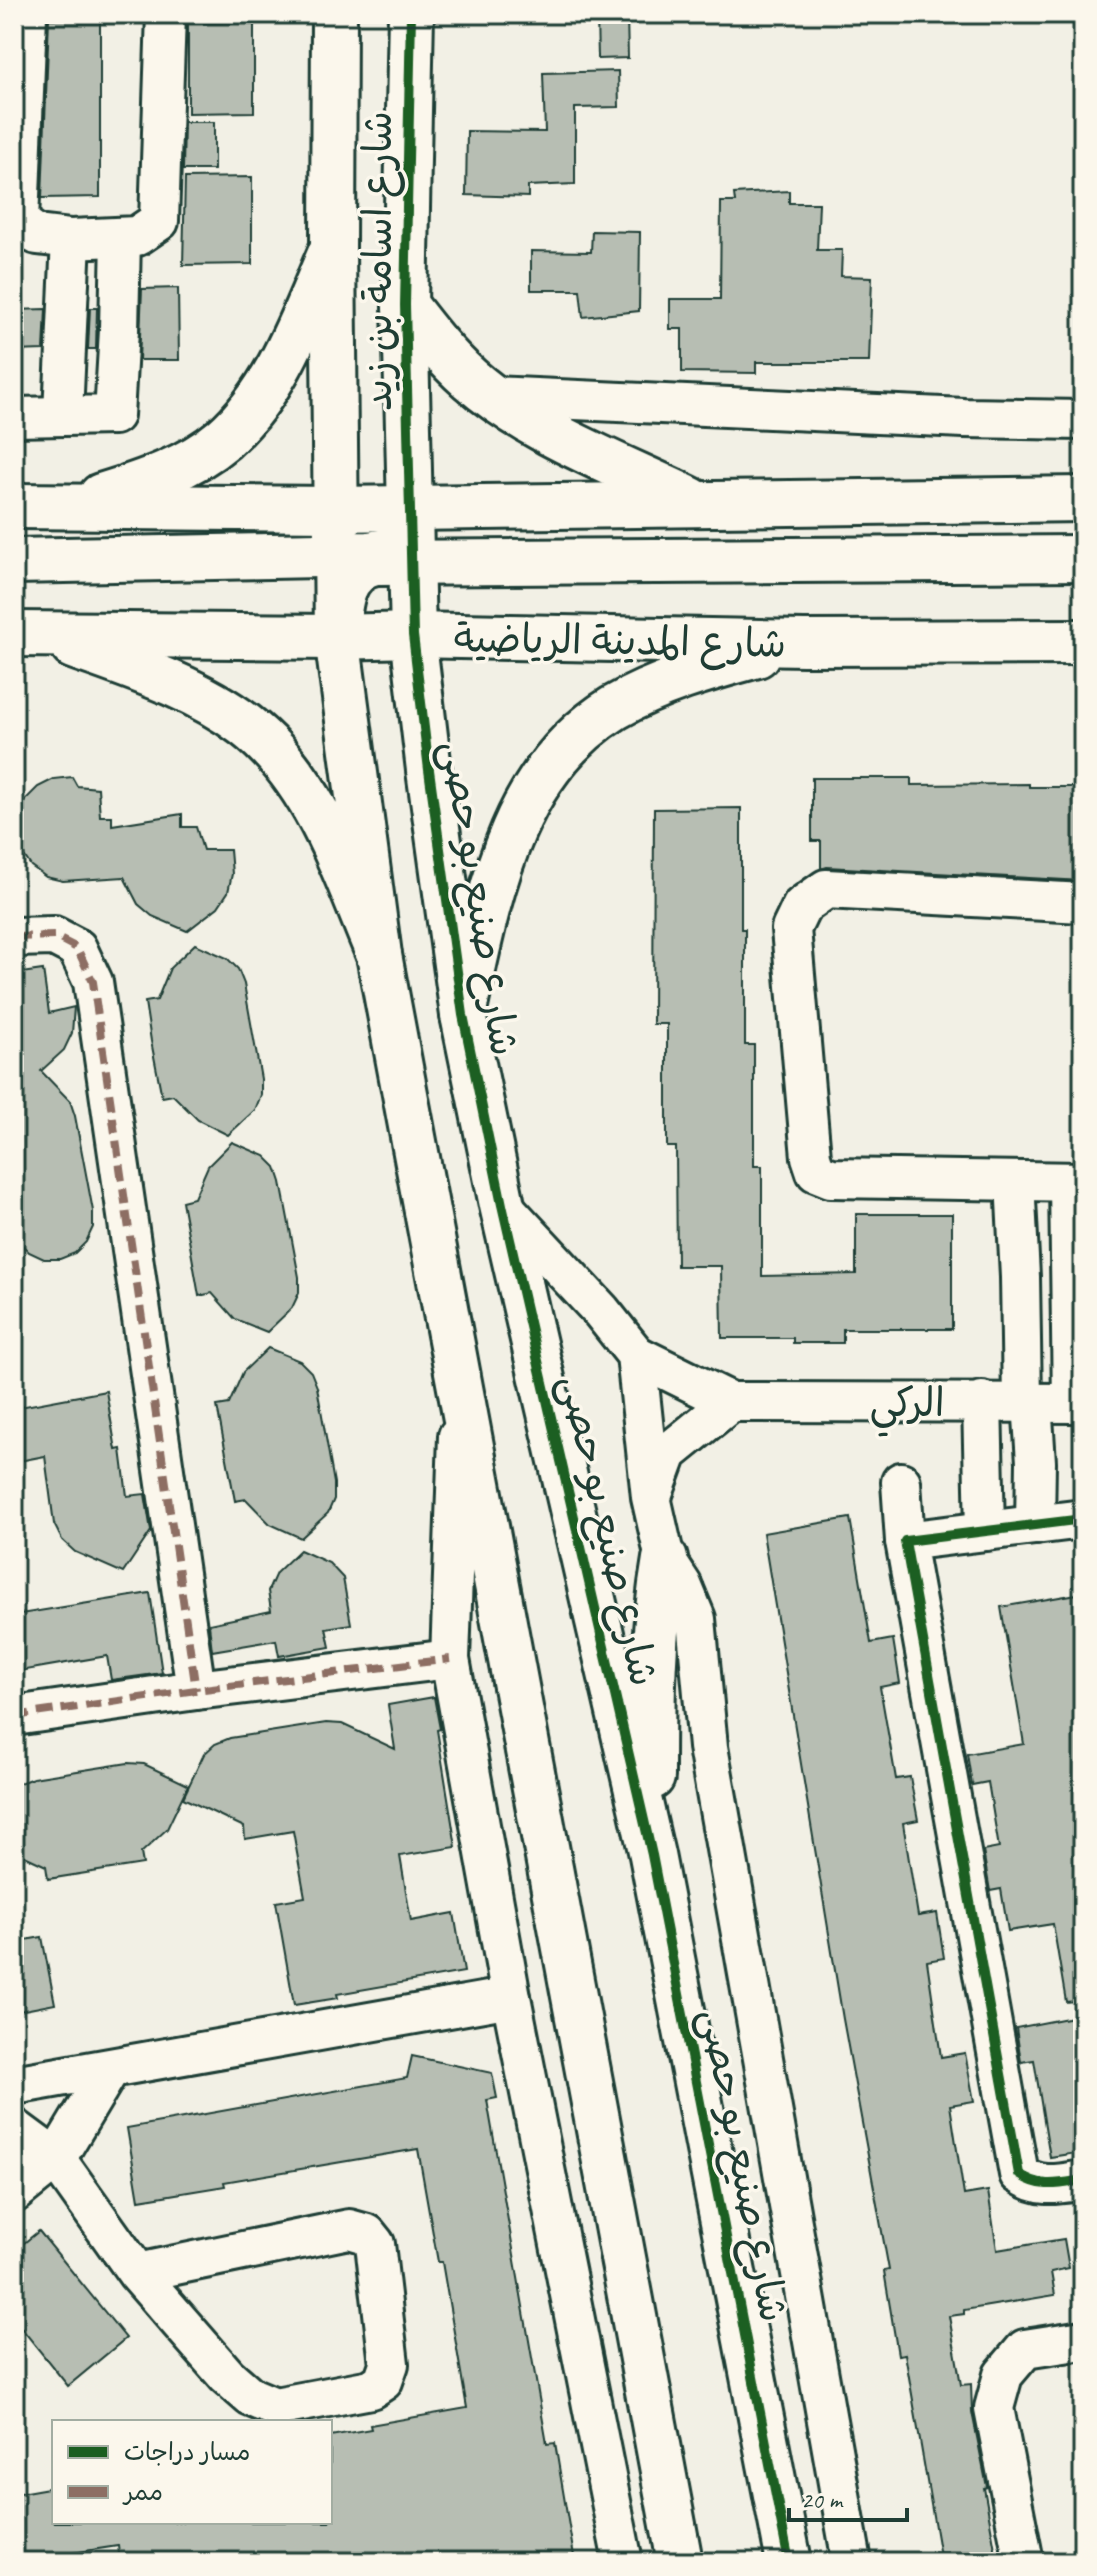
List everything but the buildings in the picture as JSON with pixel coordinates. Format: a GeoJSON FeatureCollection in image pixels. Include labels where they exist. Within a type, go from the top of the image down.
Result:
{"type":"FeatureCollection","features":[{"type":"Feature","properties":{"kind":"street"},"geometry":{"type":"LineString","coordinates":[[27,14],[19,222],[37,235],[71,239],[137,236],[159,221],[166,14]]}},
{"type":"Feature","properties":{"kind":"street","name":"شارع اسامة بن زيد"},"geometry":{"type":"LineString","coordinates":[[334,14],[333,247],[337,509]]}},
{"type":"Feature","properties":{"kind":"street","name":"شارع اسامة بن زيد"},"geometry":{"type":"LineString","coordinates":[[410,507],[405,305],[411,14]]}},
{"type":"Feature","properties":{"kind":"street"},"geometry":{"type":"LineString","coordinates":[[14,417],[114,415],[121,237]]}},
{"type":"Feature","properties":{"kind":"street"},"geometry":{"type":"LineString","coordinates":[[63,414],[71,239]]}},
{"type":"Feature","properties":{"kind":"street"},"geometry":{"type":"LineString","coordinates":[[61,507],[122,490],[177,469],[224,438],[258,399],[278,368],[333,247]]}},
{"type":"Feature","properties":{"kind":"street"},"geometry":{"type":"LineString","coordinates":[[405,305],[454,363],[491,396],[550,432],[701,504]]}},
{"type":"Feature","properties":{"kind":"street"},"geometry":{"type":"LineString","coordinates":[[491,396],[964,418],[1083,420]]}},
{"type":"Feature","properties":{"kind":"street"},"geometry":{"type":"LineString","coordinates":[[14,506],[337,509],[1083,499]]}},
{"type":"Feature","properties":{"kind":"street"},"geometry":{"type":"LineString","coordinates":[[14,561],[370,554],[390,549],[405,530],[410,507]]}},
{"type":"Feature","properties":{"kind":"street","name":"شارع صنيع بو حصى"},"geometry":{"type":"LineString","coordinates":[[410,507],[413,635],[463,1015],[502,1205],[652,1855],[789,2562]]}},
{"type":"Feature","properties":{"kind":"street"},"geometry":{"type":"LineString","coordinates":[[337,509],[337,637],[379,955],[680,2562]]}},
{"type":"Feature","properties":{"kind":"street"},"geometry":{"type":"LineString","coordinates":[[337,637],[342,595],[359,568],[375,563],[1083,558]]}},
{"type":"Feature","properties":{"kind":"street"},"geometry":{"type":"LineString","coordinates":[[29,634],[152,675],[231,715],[262,739],[294,777],[315,810],[379,955]]}},
{"type":"Feature","properties":{"kind":"street","name":"شارع المدينة الرياضية"},"geometry":{"type":"LineString","coordinates":[[29,634],[413,635],[804,643],[1083,642]]}},
{"type":"Feature","properties":{"kind":"street"},"geometry":{"type":"LineString","coordinates":[[463,1015],[484,921],[510,836],[533,789],[556,758],[603,716],[657,688],[728,663],[804,643]]}},
{"type":"Feature","properties":{"kind":"street"},"geometry":{"type":"LineString","coordinates":[[1078,1403],[1076,1182],[831,1178],[816,1172],[811,1157],[791,929],[802,906],[826,889],[1083,903]]}},
{"type":"Feature","properties":{"kind":"street"},"geometry":{"type":"LineString","coordinates":[[14,937],[54,936],[77,948],[93,982],[196,1690]]}},
{"type":"Feature","properties":{"kind":"street"},"geometry":{"type":"LineString","coordinates":[[1015,1181],[1027,1402],[1036,1462],[1035,1525]]}},
{"type":"Feature","properties":{"kind":"street","name":"شارع صنيع بو حصى"},"geometry":{"type":"LineString","coordinates":[[502,1205],[601,1311],[636,1355],[651,1497],[665,1559],[682,1585],[696,1619],[711,1763],[852,2562]]}},
{"type":"Feature","properties":{"kind":"street","name":"الركي"},"geometry":{"type":"LineString","coordinates":[[636,1355],[731,1402],[1078,1403]]}},
{"type":"Feature","properties":{"kind":"street"},"geometry":{"type":"LineString","coordinates":[[460,1378],[450,1659],[511,1997],[623,2562]]}},
{"type":"Feature","properties":{"kind":"street"},"geometry":{"type":"LineString","coordinates":[[982,1401],[985,1531]]}},
{"type":"Feature","properties":{"kind":"street"},"geometry":{"type":"LineString","coordinates":[[651,1497],[668,1453],[731,1402]]}},
{"type":"Feature","properties":{"kind":"street"},"geometry":{"type":"LineString","coordinates":[[901,1482],[905,1541],[1019,2174],[1031,2182],[1048,2186],[1083,2180]]}},
{"type":"Feature","properties":{"kind":"street"},"geometry":{"type":"LineString","coordinates":[[905,1541],[1083,1519]]}},
{"type":"Feature","properties":{"kind":"street"},"geometry":{"type":"LineString","coordinates":[[652,1855],[652,1671],[656,1614],[665,1559]]}},
{"type":"Feature","properties":{"kind":"street"},"geometry":{"type":"LineString","coordinates":[[14,1716],[450,1659]]}},
{"type":"Feature","properties":{"kind":"street"},"geometry":{"type":"LineString","coordinates":[[14,2085],[511,1997]]}},
{"type":"Feature","properties":{"kind":"street"},"geometry":{"type":"LineString","coordinates":[[14,2193],[56,2159],[110,2069]]}},
{"type":"Feature","properties":{"kind":"street"},"geometry":{"type":"LineString","coordinates":[[14,2128],[56,2159],[137,2273],[227,2376],[251,2397],[275,2407],[371,2389],[383,2381],[389,2364],[375,2244],[367,2234],[349,2229],[137,2273]]}},
{"type":"Feature","properties":{"kind":"street"},"geometry":{"type":"LineString","coordinates":[[1024,2562],[994,2408],[1003,2375],[1025,2349],[1083,2340]]}},
{"type":"Feature","properties":{"kind":"marked path"},"geometry":{"type":"LineString","coordinates":[[14,937],[54,936],[77,948],[93,982],[196,1690]]}},
{"type":"Feature","properties":{"kind":"marked path"},"geometry":{"type":"LineString","coordinates":[[14,1716],[450,1659]]}},
{"type":"Feature","properties":{"kind":"cycle path"},"geometry":{"type":"LineString","coordinates":[[411,14],[405,305],[413,635],[463,1015],[502,1205],[652,1855],[789,2562]]}},
{"type":"Feature","properties":{"kind":"cycle path"},"geometry":{"type":"LineString","coordinates":[[1083,1519],[905,1541],[1019,2174],[1042,2184],[1083,2180]]}}]}
